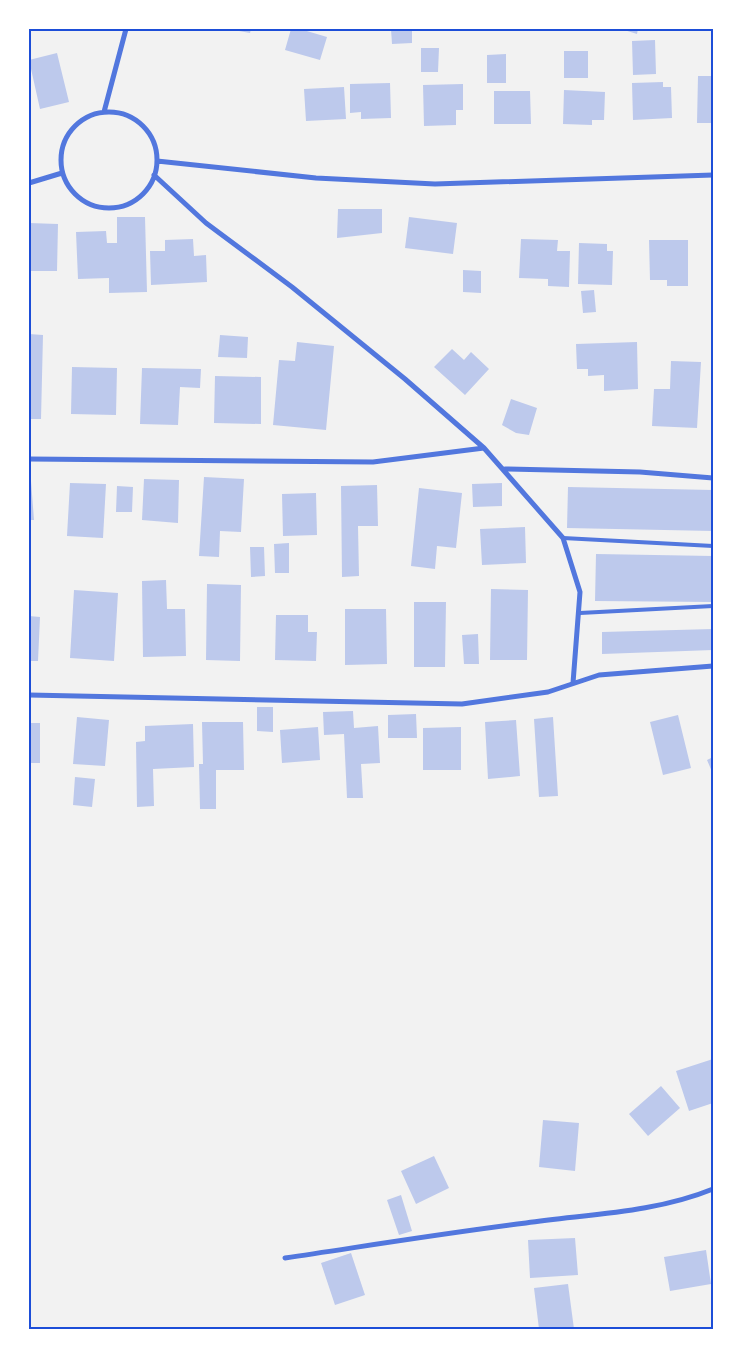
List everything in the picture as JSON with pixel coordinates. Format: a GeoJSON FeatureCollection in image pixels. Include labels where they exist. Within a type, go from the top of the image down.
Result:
{"type":"FeatureCollection","features":[{"type":"Feature","properties":{"kind":"street"},"geometry":{"type":"LineString","coordinates":[[104,112],[126,29]]}},
{"type":"Feature","properties":{"kind":"street"},"geometry":{"type":"LineString","coordinates":[[104,112],[120,113],[135,119],[147,130],[154,144],[157,161],[154,175],[147,189],[136,199],[122,206],[107,208],[92,205],[79,198],[69,187],[62,173],[61,159],[63,146],[69,133],[78,123],[90,116],[104,112]]}},
{"type":"Feature","properties":{"kind":"street"},"geometry":{"type":"LineString","coordinates":[[157,161],[316,178],[435,184],[713,175]]}},
{"type":"Feature","properties":{"kind":"street"},"geometry":{"type":"LineString","coordinates":[[29,183],[62,173]]}},
{"type":"Feature","properties":{"kind":"street"},"geometry":{"type":"LineString","coordinates":[[154,175],[206,223],[292,287],[405,379],[484,448],[563,538],[580,592],[580,613],[573,682]]}},
{"type":"Feature","properties":{"kind":"street"},"geometry":{"type":"LineString","coordinates":[[29,459],[373,462],[484,448]]}},
{"type":"Feature","properties":{"kind":"street"},"geometry":{"type":"LineString","coordinates":[[505,470],[640,472],[713,478]]}},
{"type":"Feature","properties":{"kind":"street"},"geometry":{"type":"LineString","coordinates":[[29,696],[462,704],[548,692],[599,674],[713,666]]}},
{"type":"Feature","properties":{"kind":"street"},"geometry":{"type":"LineString","coordinates":[[285,1258],[529,1222],[612,1214],[697,1195],[713,1189]]}},
{"type":"Feature","properties":{"kind":"lane"},"geometry":{"type":"LineString","coordinates":[[563,538],[713,546]]}},
{"type":"Feature","properties":{"kind":"lane"},"geometry":{"type":"LineString","coordinates":[[580,613],[713,606]]}},
{"type":"Feature","properties":{"kind":"building"},"geometry":{"type":"Polygon","coordinates":[[[228,29],[251,29],[250,33],[228,29]]]}},
{"type":"Feature","properties":{"kind":"building"},"geometry":{"type":"Polygon","coordinates":[[[291,29],[300,29],[327,37],[320,60],[285,50],[291,29]]]}},
{"type":"Feature","properties":{"kind":"building"},"geometry":{"type":"Polygon","coordinates":[[[391,29],[412,29],[412,43],[392,44],[391,29]]]}},
{"type":"Feature","properties":{"kind":"building"},"geometry":{"type":"Polygon","coordinates":[[[621,29],[638,29],[637,34],[621,29]]]}},
{"type":"Feature","properties":{"kind":"building"},"geometry":{"type":"Polygon","coordinates":[[[655,40],[656,74],[633,75],[632,41],[655,40]]]}},
{"type":"Feature","properties":{"kind":"building"},"geometry":{"type":"Polygon","coordinates":[[[421,48],[439,48],[438,72],[421,72],[421,48]]]}},
{"type":"Feature","properties":{"kind":"building"},"geometry":{"type":"Polygon","coordinates":[[[564,51],[588,51],[588,78],[564,78],[564,51]]]}},
{"type":"Feature","properties":{"kind":"building"},"geometry":{"type":"Polygon","coordinates":[[[57,53],[69,102],[40,109],[29,60],[57,53]]]}},
{"type":"Feature","properties":{"kind":"building"},"geometry":{"type":"Polygon","coordinates":[[[506,54],[506,83],[487,83],[487,55],[506,54]]]}},
{"type":"Feature","properties":{"kind":"building"},"geometry":{"type":"Polygon","coordinates":[[[698,76],[713,76],[713,123],[697,123],[698,76]]]}},
{"type":"Feature","properties":{"kind":"building"},"geometry":{"type":"Polygon","coordinates":[[[663,82],[663,87],[671,87],[672,118],[633,120],[632,83],[663,82]]]}},
{"type":"Feature","properties":{"kind":"building"},"geometry":{"type":"Polygon","coordinates":[[[390,83],[391,118],[361,119],[361,112],[350,113],[350,84],[390,83]]]}},
{"type":"Feature","properties":{"kind":"building"},"geometry":{"type":"Polygon","coordinates":[[[463,84],[463,110],[456,110],[456,125],[424,126],[423,85],[463,84]]]}},
{"type":"Feature","properties":{"kind":"building"},"geometry":{"type":"Polygon","coordinates":[[[344,87],[346,119],[306,121],[304,89],[344,87]]]}},
{"type":"Feature","properties":{"kind":"building"},"geometry":{"type":"Polygon","coordinates":[[[564,90],[605,92],[604,120],[592,120],[592,125],[563,124],[564,90]]]}},
{"type":"Feature","properties":{"kind":"building"},"geometry":{"type":"Polygon","coordinates":[[[494,91],[530,91],[531,124],[494,124],[494,91]]]}},
{"type":"Feature","properties":{"kind":"building"},"geometry":{"type":"Polygon","coordinates":[[[338,209],[382,209],[382,233],[337,238],[338,209]]]}},
{"type":"Feature","properties":{"kind":"building"},"geometry":{"type":"Polygon","coordinates":[[[117,217],[145,217],[147,292],[109,293],[109,278],[78,279],[76,232],[106,231],[107,243],[117,243],[117,217]]]}},
{"type":"Feature","properties":{"kind":"building"},"geometry":{"type":"Polygon","coordinates":[[[409,217],[457,223],[453,254],[405,248],[409,217]]]}},
{"type":"Feature","properties":{"kind":"building"},"geometry":{"type":"Polygon","coordinates":[[[29,223],[58,224],[57,271],[29,271],[29,223]]]}},
{"type":"Feature","properties":{"kind":"building"},"geometry":{"type":"Polygon","coordinates":[[[193,239],[194,256],[206,255],[207,282],[151,285],[150,251],[165,251],[165,240],[193,239]]]}},
{"type":"Feature","properties":{"kind":"building"},"geometry":{"type":"Polygon","coordinates":[[[521,239],[558,240],[557,251],[570,251],[569,287],[548,286],[548,279],[519,278],[521,239]]]}},
{"type":"Feature","properties":{"kind":"building"},"geometry":{"type":"Polygon","coordinates":[[[649,240],[688,240],[688,286],[667,286],[667,280],[650,280],[649,240]]]}},
{"type":"Feature","properties":{"kind":"building"},"geometry":{"type":"Polygon","coordinates":[[[579,243],[607,244],[607,251],[613,251],[612,285],[578,284],[579,243]]]}},
{"type":"Feature","properties":{"kind":"building"},"geometry":{"type":"Polygon","coordinates":[[[463,270],[481,271],[481,293],[463,292],[463,270]]]}},
{"type":"Feature","properties":{"kind":"building"},"geometry":{"type":"Polygon","coordinates":[[[594,290],[596,312],[583,313],[581,291],[594,290]]]}},
{"type":"Feature","properties":{"kind":"building"},"geometry":{"type":"Polygon","coordinates":[[[29,334],[43,335],[41,419],[29,419],[29,334]]]}},
{"type":"Feature","properties":{"kind":"building"},"geometry":{"type":"Polygon","coordinates":[[[220,335],[248,337],[247,358],[218,357],[220,335]]]}},
{"type":"Feature","properties":{"kind":"building"},"geometry":{"type":"Polygon","coordinates":[[[297,342],[334,346],[326,430],[273,425],[279,360],[295,361],[297,342]]]}},
{"type":"Feature","properties":{"kind":"building"},"geometry":{"type":"Polygon","coordinates":[[[637,342],[638,389],[604,391],[604,375],[588,376],[588,369],[577,369],[576,344],[637,342]]]}},
{"type":"Feature","properties":{"kind":"building"},"geometry":{"type":"Polygon","coordinates":[[[452,349],[464,360],[471,352],[489,369],[465,395],[434,367],[452,349]]]}},
{"type":"Feature","properties":{"kind":"building"},"geometry":{"type":"Polygon","coordinates":[[[671,361],[701,362],[697,428],[652,426],[654,389],[670,389],[671,361]]]}},
{"type":"Feature","properties":{"kind":"building"},"geometry":{"type":"Polygon","coordinates":[[[72,367],[117,368],[116,415],[71,414],[72,367]]]}},
{"type":"Feature","properties":{"kind":"building"},"geometry":{"type":"Polygon","coordinates":[[[142,368],[201,369],[200,388],[180,387],[178,425],[140,424],[142,368]]]}},
{"type":"Feature","properties":{"kind":"building"},"geometry":{"type":"Polygon","coordinates":[[[215,376],[261,377],[261,424],[214,423],[215,376]]]}},
{"type":"Feature","properties":{"kind":"building"},"geometry":{"type":"Polygon","coordinates":[[[511,399],[537,408],[529,435],[516,433],[502,425],[511,399]]]}},
{"type":"Feature","properties":{"kind":"building"},"geometry":{"type":"Polygon","coordinates":[[[204,477],[244,479],[241,532],[220,531],[219,557],[199,556],[204,477]]]}},
{"type":"Feature","properties":{"kind":"building"},"geometry":{"type":"Polygon","coordinates":[[[144,479],[179,480],[178,523],[142,520],[144,479]]]}},
{"type":"Feature","properties":{"kind":"building"},"geometry":{"type":"Polygon","coordinates":[[[29,481],[31,481],[34,520],[29,520],[29,481]]]}},
{"type":"Feature","properties":{"kind":"building"},"geometry":{"type":"Polygon","coordinates":[[[70,483],[106,484],[103,538],[67,536],[70,483]]]}},
{"type":"Feature","properties":{"kind":"building"},"geometry":{"type":"Polygon","coordinates":[[[502,483],[502,506],[473,507],[472,484],[502,483]]]}},
{"type":"Feature","properties":{"kind":"building"},"geometry":{"type":"Polygon","coordinates":[[[377,485],[378,526],[358,526],[359,576],[342,577],[341,486],[377,485]]]}},
{"type":"Feature","properties":{"kind":"building"},"geometry":{"type":"Polygon","coordinates":[[[117,486],[133,487],[132,512],[116,512],[117,486]]]}},
{"type":"Feature","properties":{"kind":"building"},"geometry":{"type":"Polygon","coordinates":[[[568,487],[713,490],[713,531],[567,528],[568,487]]]}},
{"type":"Feature","properties":{"kind":"building"},"geometry":{"type":"Polygon","coordinates":[[[419,488],[462,493],[456,548],[437,546],[435,569],[411,566],[419,488]]]}},
{"type":"Feature","properties":{"kind":"building"},"geometry":{"type":"Polygon","coordinates":[[[316,493],[317,535],[283,536],[282,494],[316,493]]]}},
{"type":"Feature","properties":{"kind":"building"},"geometry":{"type":"Polygon","coordinates":[[[525,527],[526,563],[482,565],[480,529],[525,527]]]}},
{"type":"Feature","properties":{"kind":"building"},"geometry":{"type":"Polygon","coordinates":[[[289,543],[289,573],[275,573],[274,544],[289,543]]]}},
{"type":"Feature","properties":{"kind":"building"},"geometry":{"type":"Polygon","coordinates":[[[250,547],[264,547],[265,576],[251,577],[250,547]]]}},
{"type":"Feature","properties":{"kind":"building"},"geometry":{"type":"Polygon","coordinates":[[[596,554],[713,556],[713,602],[595,601],[596,554]]]}},
{"type":"Feature","properties":{"kind":"building"},"geometry":{"type":"Polygon","coordinates":[[[166,580],[167,609],[185,609],[186,656],[143,657],[142,581],[166,580]]]}},
{"type":"Feature","properties":{"kind":"building"},"geometry":{"type":"Polygon","coordinates":[[[207,584],[241,585],[240,661],[206,660],[207,584]]]}},
{"type":"Feature","properties":{"kind":"building"},"geometry":{"type":"Polygon","coordinates":[[[491,589],[528,590],[527,660],[490,660],[491,589]]]}},
{"type":"Feature","properties":{"kind":"building"},"geometry":{"type":"Polygon","coordinates":[[[74,590],[118,593],[114,661],[70,658],[74,590]]]}},
{"type":"Feature","properties":{"kind":"building"},"geometry":{"type":"Polygon","coordinates":[[[414,602],[446,602],[445,667],[414,667],[414,602]]]}},
{"type":"Feature","properties":{"kind":"building"},"geometry":{"type":"Polygon","coordinates":[[[345,609],[386,609],[387,664],[345,665],[345,609]]]}},
{"type":"Feature","properties":{"kind":"building"},"geometry":{"type":"Polygon","coordinates":[[[276,615],[308,615],[308,632],[317,632],[316,661],[275,660],[276,615]]]}},
{"type":"Feature","properties":{"kind":"building"},"geometry":{"type":"Polygon","coordinates":[[[29,616],[40,617],[38,661],[29,661],[29,616]]]}},
{"type":"Feature","properties":{"kind":"building"},"geometry":{"type":"Polygon","coordinates":[[[713,629],[713,650],[602,654],[602,632],[713,629]]]}},
{"type":"Feature","properties":{"kind":"building"},"geometry":{"type":"Polygon","coordinates":[[[478,634],[479,664],[464,664],[462,635],[478,634]]]}},
{"type":"Feature","properties":{"kind":"building"},"geometry":{"type":"Polygon","coordinates":[[[257,707],[273,707],[273,732],[257,731],[257,707]]]}},
{"type":"Feature","properties":{"kind":"building"},"geometry":{"type":"Polygon","coordinates":[[[353,711],[354,728],[378,726],[380,763],[361,764],[363,798],[347,798],[344,734],[324,735],[323,712],[353,711]]]}},
{"type":"Feature","properties":{"kind":"building"},"geometry":{"type":"Polygon","coordinates":[[[416,714],[417,738],[388,738],[388,715],[416,714]]]}},
{"type":"Feature","properties":{"kind":"building"},"geometry":{"type":"Polygon","coordinates":[[[678,715],[691,768],[663,775],[650,722],[678,715]]]}},
{"type":"Feature","properties":{"kind":"building"},"geometry":{"type":"Polygon","coordinates":[[[77,717],[109,720],[105,766],[73,764],[77,717]]]}},
{"type":"Feature","properties":{"kind":"building"},"geometry":{"type":"Polygon","coordinates":[[[553,717],[558,796],[539,797],[534,719],[553,717]]]}},
{"type":"Feature","properties":{"kind":"building"},"geometry":{"type":"Polygon","coordinates":[[[516,720],[520,776],[488,779],[485,722],[516,720]]]}},
{"type":"Feature","properties":{"kind":"building"},"geometry":{"type":"Polygon","coordinates":[[[202,722],[243,722],[244,770],[216,770],[216,809],[200,809],[199,764],[203,764],[202,722]]]}},
{"type":"Feature","properties":{"kind":"building"},"geometry":{"type":"Polygon","coordinates":[[[29,723],[40,723],[40,763],[29,763],[29,723]]]}},
{"type":"Feature","properties":{"kind":"building"},"geometry":{"type":"Polygon","coordinates":[[[193,724],[194,767],[153,769],[154,806],[137,807],[136,742],[145,741],[145,726],[193,724]]]}},
{"type":"Feature","properties":{"kind":"building"},"geometry":{"type":"Polygon","coordinates":[[[318,727],[320,760],[282,763],[280,730],[318,727]]]}},
{"type":"Feature","properties":{"kind":"building"},"geometry":{"type":"Polygon","coordinates":[[[461,727],[461,770],[423,770],[423,728],[461,727]]]}},
{"type":"Feature","properties":{"kind":"building"},"geometry":{"type":"Polygon","coordinates":[[[713,757],[713,774],[707,760],[713,757]]]}},
{"type":"Feature","properties":{"kind":"building"},"geometry":{"type":"Polygon","coordinates":[[[75,777],[95,779],[92,807],[73,805],[75,777]]]}},
{"type":"Feature","properties":{"kind":"building"},"geometry":{"type":"Polygon","coordinates":[[[713,1059],[713,1103],[689,1111],[676,1071],[713,1059]]]}},
{"type":"Feature","properties":{"kind":"building"},"geometry":{"type":"Polygon","coordinates":[[[661,1086],[680,1108],[648,1136],[629,1114],[661,1086]]]}},
{"type":"Feature","properties":{"kind":"building"},"geometry":{"type":"Polygon","coordinates":[[[543,1120],[579,1123],[575,1171],[539,1167],[543,1120]]]}},
{"type":"Feature","properties":{"kind":"building"},"geometry":{"type":"Polygon","coordinates":[[[434,1156],[449,1188],[416,1204],[401,1171],[434,1156]]]}},
{"type":"Feature","properties":{"kind":"building"},"geometry":{"type":"Polygon","coordinates":[[[401,1195],[412,1231],[399,1235],[387,1200],[401,1195]]]}},
{"type":"Feature","properties":{"kind":"building"},"geometry":{"type":"Polygon","coordinates":[[[575,1238],[578,1275],[530,1278],[528,1240],[575,1238]]]}},
{"type":"Feature","properties":{"kind":"building"},"geometry":{"type":"Polygon","coordinates":[[[706,1250],[711,1284],[670,1291],[664,1257],[706,1250]]]}},
{"type":"Feature","properties":{"kind":"building"},"geometry":{"type":"Polygon","coordinates":[[[351,1253],[365,1295],[335,1305],[321,1263],[351,1253]]]}},
{"type":"Feature","properties":{"kind":"building"},"geometry":{"type":"Polygon","coordinates":[[[568,1284],[574,1329],[539,1329],[534,1288],[568,1284]]]}}]}
